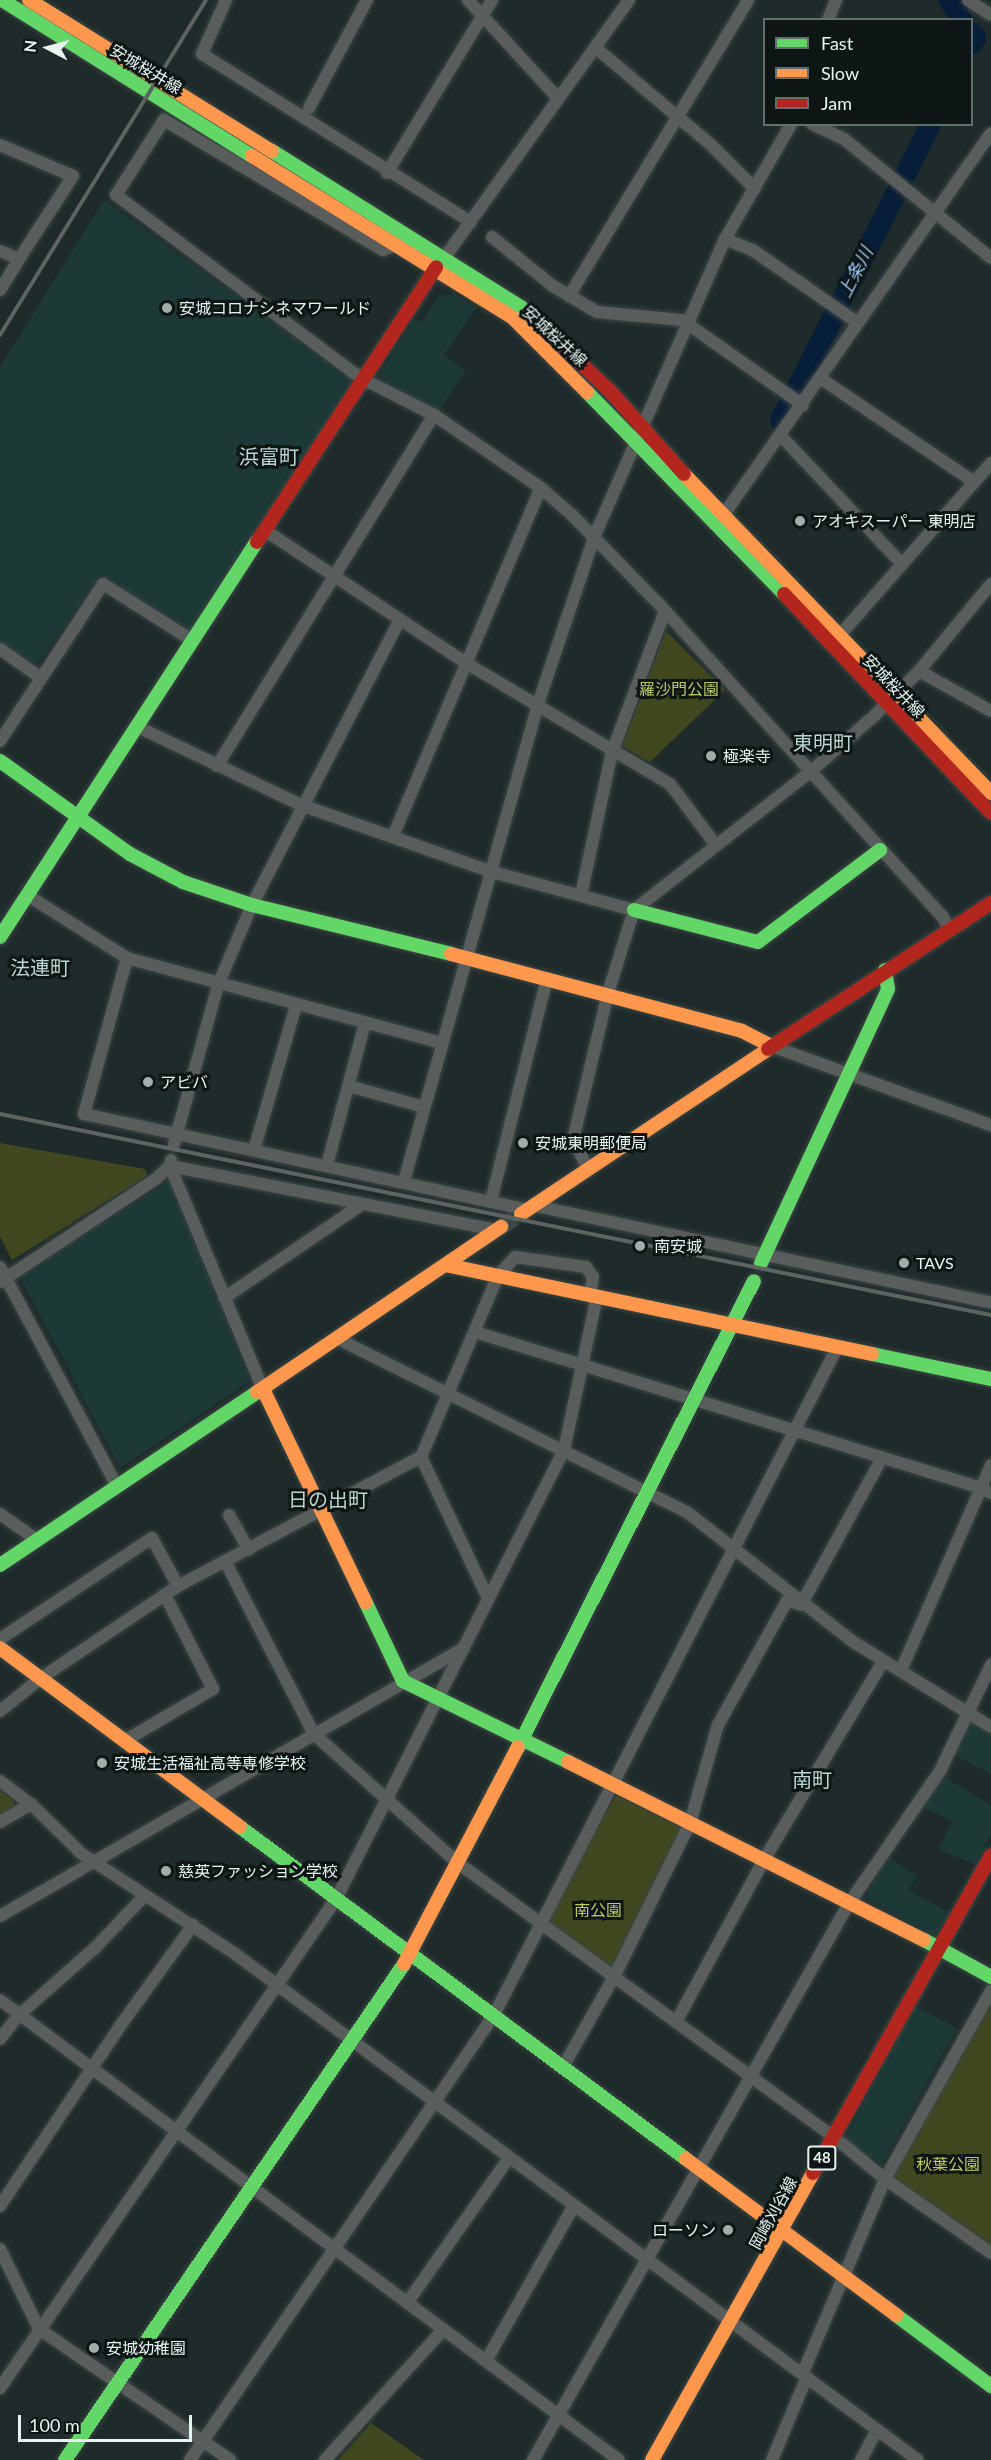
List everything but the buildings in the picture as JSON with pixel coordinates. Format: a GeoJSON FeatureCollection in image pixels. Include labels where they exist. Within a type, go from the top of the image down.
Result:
{"type":"FeatureCollection","features":[{"type":"Feature","properties":{"kind":"street","name":"安城桜井線"},"geometry":{"type":"LineString","coordinates":[[2,0],[398,244],[441,263]]}},
{"type":"Feature","properties":{"kind":"street","name":"安城桜井線"},"geometry":{"type":"LineString","coordinates":[[28,0],[441,263],[513,318],[639,435],[840,635],[892,700],[991,793]]}},
{"type":"Feature","properties":{"kind":"street"},"geometry":{"type":"LineString","coordinates":[[226,0],[202,54],[387,172],[471,222]]}},
{"type":"Feature","properties":{"kind":"street"},"geometry":{"type":"LineString","coordinates":[[309,108],[367,0]]}},
{"type":"Feature","properties":{"kind":"street"},"geometry":{"type":"LineString","coordinates":[[468,0],[557,97]]}},
{"type":"Feature","properties":{"kind":"street"},"geometry":{"type":"LineString","coordinates":[[387,172],[492,0]]}},
{"type":"Feature","properties":{"kind":"street"},"geometry":{"type":"LineString","coordinates":[[569,296],[748,0]]}},
{"type":"Feature","properties":{"kind":"street"},"geometry":{"type":"LineString","coordinates":[[829,18],[836,0]]}},
{"type":"Feature","properties":{"kind":"street"},"geometry":{"type":"LineString","coordinates":[[968,0],[991,15]]}},
{"type":"Feature","properties":{"kind":"street"},"geometry":{"type":"LineString","coordinates":[[0,937],[136,726],[266,531],[361,378],[557,97],[596,48],[627,1]]}},
{"type":"Feature","properties":{"kind":"street"},"geometry":{"type":"LineString","coordinates":[[596,48],[675,118],[711,145],[755,189]]}},
{"type":"Feature","properties":{"kind":"street"},"geometry":{"type":"LineString","coordinates":[[398,244],[383,249],[164,120],[116,195],[361,378],[434,415],[542,488],[595,535],[665,611],[809,773],[943,917],[948,929]]}},
{"type":"Feature","properties":{"kind":"street"},"geometry":{"type":"LineString","coordinates":[[404,1181],[468,958],[489,871],[537,707],[595,535],[690,325],[725,239],[790,126]]}},
{"type":"Feature","properties":{"kind":"street"},"geometry":{"type":"LineString","coordinates":[[816,126],[844,139],[934,215],[991,258]]}},
{"type":"Feature","properties":{"kind":"street"},"geometry":{"type":"LineString","coordinates":[[721,518],[803,405],[858,322],[991,133]]}},
{"type":"Feature","properties":{"kind":"street"},"geometry":{"type":"LineString","coordinates":[[0,145],[73,176],[0,290]]}},
{"type":"Feature","properties":{"kind":"street"},"geometry":{"type":"LineString","coordinates":[[492,237],[569,296],[597,312],[682,320],[803,405]]}},
{"type":"Feature","properties":{"kind":"street"},"geometry":{"type":"LineString","coordinates":[[725,239],[754,251],[858,322]]}},
{"type":"Feature","properties":{"kind":"street"},"geometry":{"type":"LineString","coordinates":[[0,251],[19,259]]}},
{"type":"Feature","properties":{"kind":"street"},"geometry":{"type":"LineString","coordinates":[[820,378],[974,482]]}},
{"type":"Feature","properties":{"kind":"street"},"geometry":{"type":"LineString","coordinates":[[217,766],[336,577],[434,415]]}},
{"type":"Feature","properties":{"kind":"street"},"geometry":{"type":"LineString","coordinates":[[780,435],[902,564]]}},
{"type":"Feature","properties":{"kind":"street"},"geometry":{"type":"LineString","coordinates":[[840,635],[991,463]]}},
{"type":"Feature","properties":{"kind":"street"},"geometry":{"type":"LineString","coordinates":[[393,836],[542,488]]}},
{"type":"Feature","properties":{"kind":"street","name":"安城桜井線"},"geometry":{"type":"LineString","coordinates":[[721,518],[892,700],[991,813]]}},
{"type":"Feature","properties":{"kind":"street"},"geometry":{"type":"LineString","coordinates":[[266,531],[466,663],[612,752],[670,784],[715,844]]}},
{"type":"Feature","properties":{"kind":"street"},"geometry":{"type":"LineString","coordinates":[[0,741],[103,584],[193,641]]}},
{"type":"Feature","properties":{"kind":"street"},"geometry":{"type":"LineString","coordinates":[[588,1169],[573,1140],[608,993],[634,910],[715,844],[809,773],[892,700],[991,584]]}},
{"type":"Feature","properties":{"kind":"street"},"geometry":{"type":"LineString","coordinates":[[581,895],[612,752],[665,611]]}},
{"type":"Feature","properties":{"kind":"street"},"geometry":{"type":"LineString","coordinates":[[175,1139],[218,985],[252,905],[301,805],[400,620]]}},
{"type":"Feature","properties":{"kind":"street"},"geometry":{"type":"LineString","coordinates":[[0,649],[41,678]]}},
{"type":"Feature","properties":{"kind":"street"},"geometry":{"type":"LineString","coordinates":[[919,671],[991,711]]}},
{"type":"Feature","properties":{"kind":"street"},"geometry":{"type":"LineString","coordinates":[[136,726],[301,805],[489,871],[758,942],[880,850]]}},
{"type":"Feature","properties":{"kind":"street"},"geometry":{"type":"LineString","coordinates":[[0,761],[78,818],[153,868],[252,905],[608,993],[742,1031],[771,1046],[991,1125]]}},
{"type":"Feature","properties":{"kind":"street"},"geometry":{"type":"LineString","coordinates":[[27,895],[127,958],[218,985],[442,1043]]}},
{"type":"Feature","properties":{"kind":"street"},"geometry":{"type":"LineString","coordinates":[[528,1210],[885,970],[991,903]]}},
{"type":"Feature","properties":{"kind":"street"},"geometry":{"type":"LineString","coordinates":[[127,958],[84,1114],[175,1139],[254,1150],[404,1181],[528,1210],[991,1304]]}},
{"type":"Feature","properties":{"kind":"street"},"geometry":{"type":"LineString","coordinates":[[763,1259],[851,1074],[888,989],[885,970]]}},
{"type":"Feature","properties":{"kind":"street"},"geometry":{"type":"LineString","coordinates":[[491,1201],[547,978]]}},
{"type":"Feature","properties":{"kind":"street"},"geometry":{"type":"LineString","coordinates":[[254,1150],[296,1005]]}},
{"type":"Feature","properties":{"kind":"street"},"geometry":{"type":"LineString","coordinates":[[327,1165],[365,1023]]}},
{"type":"Feature","properties":{"kind":"street"},"geometry":{"type":"LineString","coordinates":[[349,1086],[424,1107]]}},
{"type":"Feature","properties":{"kind":"street"},"geometry":{"type":"LineString","coordinates":[[170,1163],[362,1205],[498,1228]]}},
{"type":"Feature","properties":{"kind":"street"},"geometry":{"type":"LineString","coordinates":[[117,1486],[2,1276],[157,1178],[170,1163]]}},
{"type":"Feature","properties":{"kind":"street"},"geometry":{"type":"LineString","coordinates":[[170,1163],[263,1389],[403,1681],[765,1858],[848,1905],[939,1947],[991,1977]]}},
{"type":"Feature","properties":{"kind":"street"},"geometry":{"type":"LineString","coordinates":[[224,1298],[362,1205]]}},
{"type":"Feature","properties":{"kind":"street"},"geometry":{"type":"LineString","coordinates":[[0,1565],[338,1339],[498,1228]]}},
{"type":"Feature","properties":{"kind":"street"},"geometry":{"type":"LineString","coordinates":[[0,1711],[41,1678],[178,1586],[226,1563],[421,1457],[498,1276],[520,1255],[586,1267],[593,1277],[593,1296],[582,1366],[564,1449],[336,1899],[39,2328],[0,2388]]}},
{"type":"Feature","properties":{"kind":"street"},"geometry":{"type":"LineString","coordinates":[[446,1265],[732,1322],[991,1379]]}},
{"type":"Feature","properties":{"kind":"street"},"geometry":{"type":"LineString","coordinates":[[65,2460],[411,1954],[697,1400],[753,1281]]}},
{"type":"Feature","properties":{"kind":"street"},"geometry":{"type":"LineString","coordinates":[[476,1332],[986,1490]]}},
{"type":"Feature","properties":{"kind":"street"},"geometry":{"type":"LineString","coordinates":[[338,1339],[448,1395],[564,1449],[687,1512],[734,1548],[801,1605],[883,1662],[901,1670],[991,1727]]}},
{"type":"Feature","properties":{"kind":"street"},"geometry":{"type":"LineString","coordinates":[[190,2460],[332,2248],[494,2015],[734,1548],[792,1430],[838,1346]]}},
{"type":"Feature","properties":{"kind":"street"},"geometry":{"type":"LineString","coordinates":[[421,1457],[488,1598]]}},
{"type":"Feature","properties":{"kind":"street"},"geometry":{"type":"LineString","coordinates":[[801,1605],[882,1458]]}},
{"type":"Feature","properties":{"kind":"street"},"geometry":{"type":"LineString","coordinates":[[901,1670],[986,1490],[991,1465]]}},
{"type":"Feature","properties":{"kind":"street"},"geometry":{"type":"LineString","coordinates":[[0,1514],[37,1540]]}},
{"type":"Feature","properties":{"kind":"street"},"geometry":{"type":"LineString","coordinates":[[230,1515],[249,1550]]}},
{"type":"Feature","properties":{"kind":"street"},"geometry":{"type":"LineString","coordinates":[[0,1639],[152,1538],[178,1586]]}},
{"type":"Feature","properties":{"kind":"street"},"geometry":{"type":"LineString","coordinates":[[226,1563],[314,1734],[458,1863],[834,2137],[885,2179],[991,2253]]}},
{"type":"Feature","properties":{"kind":"street"},"geometry":{"type":"LineString","coordinates":[[126,1740],[213,1689],[165,1595]]}},
{"type":"Feature","properties":{"kind":"street"},"geometry":{"type":"LineString","coordinates":[[563,2067],[614,1977],[690,1823],[718,1725],[787,1601],[801,1605]]}},
{"type":"Feature","properties":{"kind":"street"},"geometry":{"type":"LineString","coordinates":[[0,1648],[126,1740],[201,1800],[699,2167],[991,2386]]}},
{"type":"Feature","properties":{"kind":"street"},"geometry":{"type":"LineString","coordinates":[[0,1916],[403,1681],[464,1648]]}},
{"type":"Feature","properties":{"kind":"street"},"geometry":{"type":"LineString","coordinates":[[676,2022],[765,1858],[883,1662]]}},
{"type":"Feature","properties":{"kind":"street"},"geometry":{"type":"LineString","coordinates":[[534,2460],[848,1905],[940,1771],[991,1665]]}},
{"type":"Feature","properties":{"kind":"street"},"geometry":{"type":"LineString","coordinates":[[0,1781],[31,1804],[95,1862],[144,1896],[193,1925],[276,1985],[730,2324],[918,2460]]}},
{"type":"Feature","properties":{"kind":"street"},"geometry":{"type":"LineString","coordinates":[[0,1822],[31,1804]]}},
{"type":"Feature","properties":{"kind":"street","name":"岡崎刈谷線"},"geometry":{"type":"LineString","coordinates":[[652,2460],[991,1856]]}},
{"type":"Feature","properties":{"kind":"street"},"geometry":{"type":"LineString","coordinates":[[0,2039],[18,2016],[96,1947],[144,1896]]}},
{"type":"Feature","properties":{"kind":"street"},"geometry":{"type":"LineString","coordinates":[[0,2206],[193,1925]]}},
{"type":"Feature","properties":{"kind":"street"},"geometry":{"type":"LineString","coordinates":[[772,2460],[806,2379],[804,2370],[885,2179],[991,1991]]}},
{"type":"Feature","properties":{"kind":"street"},"geometry":{"type":"LineString","coordinates":[[0,2000],[18,2016],[249,2188],[619,2460]]}},
{"type":"Feature","properties":{"kind":"street"},"geometry":{"type":"LineString","coordinates":[[407,2303],[509,2158]]}},
{"type":"Feature","properties":{"kind":"street"},"geometry":{"type":"LineString","coordinates":[[486,2361],[573,2206]]}},
{"type":"Feature","properties":{"kind":"street"},"geometry":{"type":"LineString","coordinates":[[0,2249],[39,2328],[116,2384],[230,2460]]}},
{"type":"Feature","properties":{"kind":"street"},"geometry":{"type":"LineString","coordinates":[[325,2460],[442,2331]]}},
{"type":"Feature","properties":{"kind":"street"},"geometry":{"type":"LineString","coordinates":[[861,2460],[877,2430]]}},
{"type":"Feature","properties":{"kind":"shaded area"},"geometry":{"type":"Polygon","coordinates":[[[104,200],[353,380],[191,631],[100,576],[37,665],[0,642],[0,367],[104,200]]]}},
{"type":"Feature","properties":{"kind":"shaded area"},"geometry":{"type":"Polygon","coordinates":[[[455,294],[476,308],[444,355],[466,370],[438,412],[378,376],[414,319],[422,322],[439,295],[455,294]]]}},
{"type":"Feature","properties":{"kind":"shaded area"},"geometry":{"type":"Polygon","coordinates":[[[169,1181],[250,1381],[120,1468],[19,1275],[169,1181]]]}},
{"type":"Feature","properties":{"kind":"shaded area"},"geometry":{"type":"Polygon","coordinates":[[[970,1721],[991,1734],[991,1774],[956,1756],[970,1721]]]}},
{"type":"Feature","properties":{"kind":"shaded area"},"geometry":{"type":"Polygon","coordinates":[[[944,1777],[991,1805],[991,1835],[975,1864],[938,1850],[952,1821],[923,1807],[944,1777]]]}},
{"type":"Feature","properties":{"kind":"shaded area"},"geometry":{"type":"Polygon","coordinates":[[[888,1857],[917,1876],[908,1890],[951,1913],[935,1935],[865,1898],[888,1857]]]}},
{"type":"Feature","properties":{"kind":"shaded area"},"geometry":{"type":"Polygon","coordinates":[[[915,2006],[957,2028],[882,2164],[844,2141],[915,2006]]]}},
{"type":"Feature","properties":{"kind":"green space","name":"羅沙門公園"},"geometry":{"type":"Polygon","coordinates":[[[666,631],[725,690],[650,762],[622,746],[666,631]]]}},
{"type":"Feature","properties":{"kind":"green space"},"geometry":{"type":"Polygon","coordinates":[[[0,1143],[145,1169],[147,1176],[12,1260],[0,1237],[0,1143]]]}},
{"type":"Feature","properties":{"kind":"green space"},"geometry":{"type":"Polygon","coordinates":[[[0,1790],[14,1801],[15,1807],[0,1816],[0,1790]]]}},
{"type":"Feature","properties":{"kind":"green space","name":"南公園"},"geometry":{"type":"Polygon","coordinates":[[[617,1794],[682,1827],[614,1977],[541,1923],[617,1794]]]}},
{"type":"Feature","properties":{"kind":"green space","name":"秋葉公園"},"geometry":{"type":"Polygon","coordinates":[[[991,2001],[991,2247],[895,2180],[894,2174],[991,2001]]]}},
{"type":"Feature","properties":{"kind":"green space"},"geometry":{"type":"Polygon","coordinates":[[[371,2423],[424,2460],[338,2460],[371,2423]]]}},
{"type":"Feature","properties":{"kind":"waterway","name":"上条川"},"geometry":{"type":"LineString","coordinates":[[949,0],[961,18]]}},
{"type":"Feature","properties":{"kind":"waterway","name":"上条川"},"geometry":{"type":"LineString","coordinates":[[973,34],[975,37],[973,41]]}},
{"type":"Feature","properties":{"kind":"waterway","name":"上条川"},"geometry":{"type":"LineString","coordinates":[[780,420],[929,126]]}},
{"type":"Feature","properties":{"kind":"tunnel"},"geometry":{"type":"LineString","coordinates":[[501,1227],[521,1214]]}},
{"type":"Feature","properties":{"kind":"railway"},"geometry":{"type":"LineString","coordinates":[[0,335],[206,0]]}},
{"type":"Feature","properties":{"kind":"railway"},"geometry":{"type":"LineString","coordinates":[[0,1114],[991,1315]]}},
{"type":"Feature","properties":{"kind":"traffic: fast"},"geometry":{"type":"LineString","coordinates":[[2,0],[252,156]]}},
{"type":"Feature","properties":{"kind":"traffic: fast"},"geometry":{"type":"LineString","coordinates":[[272,151],[521,307],[533,318]]}},
{"type":"Feature","properties":{"kind":"traffic: fast"},"geometry":{"type":"LineString","coordinates":[[587,392],[784,594]]}},
{"type":"Feature","properties":{"kind":"traffic: fast"},"geometry":{"type":"LineString","coordinates":[[0,937],[257,542]]}},
{"type":"Feature","properties":{"kind":"traffic: fast"},"geometry":{"type":"LineString","coordinates":[[0,761],[130,854],[183,882],[252,905],[451,954]]}},
{"type":"Feature","properties":{"kind":"traffic: fast"},"geometry":{"type":"LineString","coordinates":[[634,910],[758,942],[880,850]]}},
{"type":"Feature","properties":{"kind":"traffic: fast"},"geometry":{"type":"LineString","coordinates":[[761,1263],[888,989],[885,970]]}},
{"type":"Feature","properties":{"kind":"traffic: fast"},"geometry":{"type":"LineString","coordinates":[[518,1747],[754,1281]]}},
{"type":"Feature","properties":{"kind":"traffic: fast"},"geometry":{"type":"LineString","coordinates":[[872,1354],[991,1379]]}},
{"type":"Feature","properties":{"kind":"traffic: fast"},"geometry":{"type":"LineString","coordinates":[[0,1565],[257,1392]]}},
{"type":"Feature","properties":{"kind":"traffic: fast"},"geometry":{"type":"LineString","coordinates":[[366,1603],[403,1681],[568,1762]]}},
{"type":"Feature","properties":{"kind":"traffic: fast"},"geometry":{"type":"LineString","coordinates":[[240,1827],[686,2159]]}},
{"type":"Feature","properties":{"kind":"traffic: fast"},"geometry":{"type":"LineString","coordinates":[[924,1940],[991,1977]]}},
{"type":"Feature","properties":{"kind":"traffic: fast"},"geometry":{"type":"LineString","coordinates":[[65,2460],[404,1964]]}},
{"type":"Feature","properties":{"kind":"traffic: fast"},"geometry":{"type":"LineString","coordinates":[[896,2315],[991,2386]]}},
{"type":"Feature","properties":{"kind":"traffic: slow"},"geometry":{"type":"LineString","coordinates":[[29,0],[272,151]]}},
{"type":"Feature","properties":{"kind":"traffic: slow"},"geometry":{"type":"LineString","coordinates":[[252,156],[513,318],[587,392]]}},
{"type":"Feature","properties":{"kind":"traffic: slow"},"geometry":{"type":"LineString","coordinates":[[684,474],[991,793]]}},
{"type":"Feature","properties":{"kind":"traffic: slow"},"geometry":{"type":"LineString","coordinates":[[451,954],[742,1031],[771,1046]]}},
{"type":"Feature","properties":{"kind":"traffic: slow"},"geometry":{"type":"LineString","coordinates":[[521,1214],[768,1049]]}},
{"type":"Feature","properties":{"kind":"traffic: slow"},"geometry":{"type":"LineString","coordinates":[[257,1392],[501,1227]]}},
{"type":"Feature","properties":{"kind":"traffic: slow"},"geometry":{"type":"LineString","coordinates":[[446,1265],[872,1354]]}},
{"type":"Feature","properties":{"kind":"traffic: slow"},"geometry":{"type":"LineString","coordinates":[[263,1389],[366,1603]]}},
{"type":"Feature","properties":{"kind":"traffic: slow"},"geometry":{"type":"LineString","coordinates":[[0,1648],[240,1827]]}},
{"type":"Feature","properties":{"kind":"traffic: slow"},"geometry":{"type":"LineString","coordinates":[[404,1964],[518,1747]]}},
{"type":"Feature","properties":{"kind":"traffic: slow"},"geometry":{"type":"LineString","coordinates":[[568,1762],[924,1940]]}},
{"type":"Feature","properties":{"kind":"traffic: slow"},"geometry":{"type":"LineString","coordinates":[[686,2159],[896,2315]]}},
{"type":"Feature","properties":{"kind":"traffic: slow"},"geometry":{"type":"LineString","coordinates":[[652,2460],[813,2173]]}},
{"type":"Feature","properties":{"kind":"traffic: jam"},"geometry":{"type":"LineString","coordinates":[[257,542],[436,267]]}},
{"type":"Feature","properties":{"kind":"traffic: jam"},"geometry":{"type":"LineString","coordinates":[[533,318],[610,391],[684,474]]}},
{"type":"Feature","properties":{"kind":"traffic: jam"},"geometry":{"type":"LineString","coordinates":[[784,594],[991,813]]}},
{"type":"Feature","properties":{"kind":"traffic: jam"},"geometry":{"type":"LineString","coordinates":[[768,1049],[991,903]]}},
{"type":"Feature","properties":{"kind":"traffic: jam"},"geometry":{"type":"LineString","coordinates":[[813,2173],[991,1856]]}},
{"type":"Feature","properties":{"kind":"place","name":"安城コロナシネマワールド"},"geometry":{"type":"Point","coordinates":[167,308]}},
{"type":"Feature","properties":{"kind":"place","name":"アオキスーパー 東明店"},"geometry":{"type":"Point","coordinates":[800,521]}},
{"type":"Feature","properties":{"kind":"place","name":"極楽寺"},"geometry":{"type":"Point","coordinates":[711,756]}},
{"type":"Feature","properties":{"kind":"place","name":"アビバ"},"geometry":{"type":"Point","coordinates":[148,1082]}},
{"type":"Feature","properties":{"kind":"place","name":"安城東明郵便局"},"geometry":{"type":"Point","coordinates":[523,1143]}},
{"type":"Feature","properties":{"kind":"place","name":"南安城"},"geometry":{"type":"Point","coordinates":[640,1246]}},
{"type":"Feature","properties":{"kind":"place","name":"TAVS"},"geometry":{"type":"Point","coordinates":[904,1263]}},
{"type":"Feature","properties":{"kind":"place","name":"安城生活福祉高等専修学校"},"geometry":{"type":"Point","coordinates":[102,1763]}},
{"type":"Feature","properties":{"kind":"place","name":"慈英ファッション学校"},"geometry":{"type":"Point","coordinates":[166,1871]}},
{"type":"Feature","properties":{"kind":"place","name":"ローソン"},"geometry":{"type":"Point","coordinates":[728,2230]}},
{"type":"Feature","properties":{"kind":"place","name":"安城幼稚園"},"geometry":{"type":"Point","coordinates":[94,2348]}},
{"type":"Feature","properties":{"kind":"district","name":"浜富町"},"geometry":{"type":"Point","coordinates":[269,456]}},
{"type":"Feature","properties":{"kind":"district","name":"東明町"},"geometry":{"type":"Point","coordinates":[823,742]}},
{"type":"Feature","properties":{"kind":"district","name":"法連町"},"geometry":{"type":"Point","coordinates":[40,967]}},
{"type":"Feature","properties":{"kind":"district","name":"日の出町"},"geometry":{"type":"Point","coordinates":[328,1499]}},
{"type":"Feature","properties":{"kind":"district","name":"南町"},"geometry":{"type":"Point","coordinates":[812,1779]}}]}
